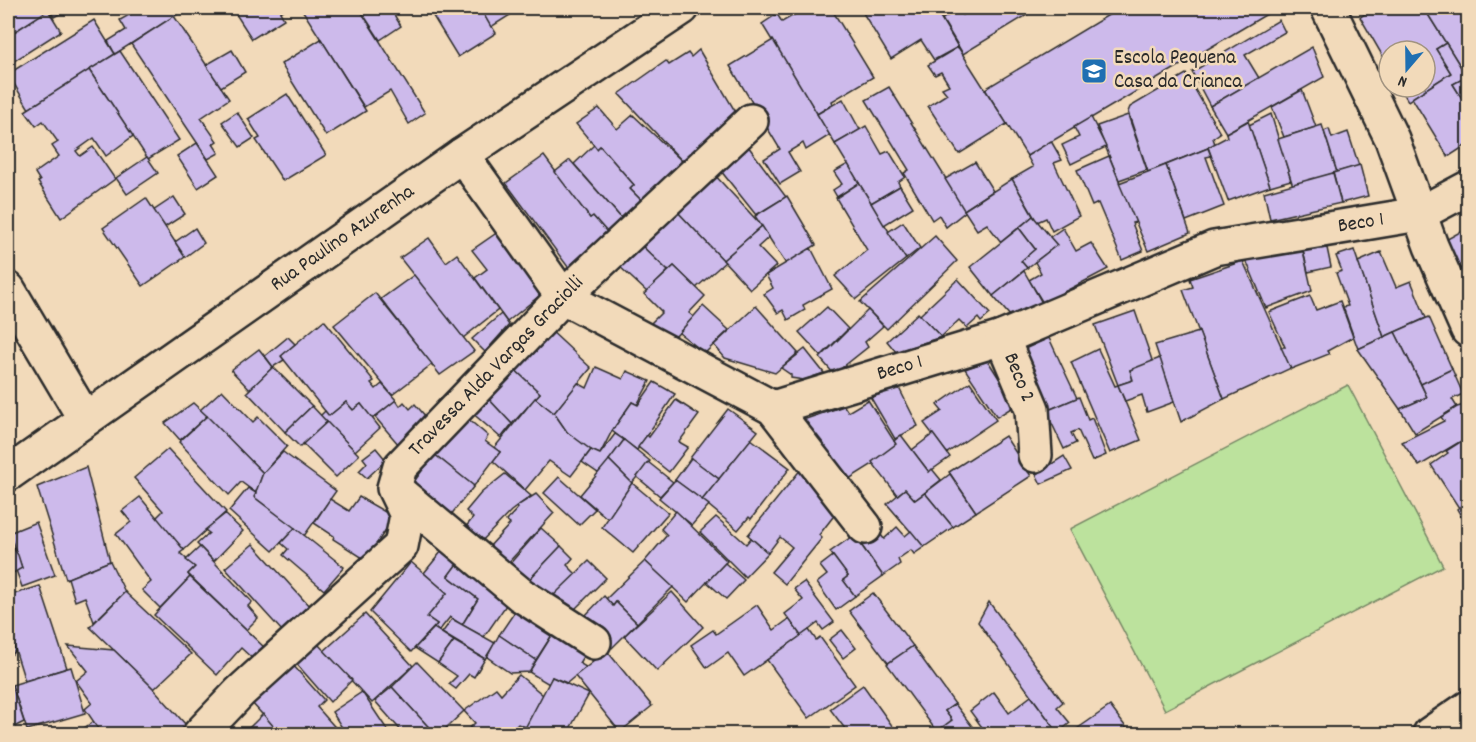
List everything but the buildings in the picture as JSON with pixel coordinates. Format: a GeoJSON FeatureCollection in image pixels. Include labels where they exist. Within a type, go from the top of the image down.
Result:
{"type":"FeatureCollection","features":[{"type":"Feature","properties":{"kind":"street","name":"Rua Paulino Azurenha"},"geometry":{"type":"LineString","coordinates":[[8,474],[462,155],[681,8]]}},
{"type":"Feature","properties":{"kind":"street"},"geometry":{"type":"LineString","coordinates":[[1328,8],[1392,139],[1419,214],[1468,330]]}},
{"type":"Feature","properties":{"kind":"street","name":"Travessa Alda Vargas Graciolli"},"geometry":{"type":"LineString","coordinates":[[394,488],[400,467],[563,297],[751,121]]}},
{"type":"Feature","properties":{"kind":"street"},"geometry":{"type":"LineString","coordinates":[[462,155],[563,297],[773,408],[865,527]]}},
{"type":"Feature","properties":{"kind":"street","name":"Beco 1"},"geometry":{"type":"LineString","coordinates":[[773,408],[1002,338],[1214,248],[1419,214],[1468,188]]}},
{"type":"Feature","properties":{"kind":"street"},"geometry":{"type":"LineString","coordinates":[[8,289],[85,419]]}},
{"type":"Feature","properties":{"kind":"street","name":"Beco 2"},"geometry":{"type":"LineString","coordinates":[[1002,338],[1032,409],[1035,455]]}},
{"type":"Feature","properties":{"kind":"street"},"geometry":{"type":"LineString","coordinates":[[394,488],[522,595],[594,642]]}},
{"type":"Feature","properties":{"kind":"street"},"geometry":{"type":"LineString","coordinates":[[200,735],[240,692],[401,546],[407,515],[394,488]]}},
{"type":"Feature","properties":{"kind":"street"},"geometry":{"type":"LineString","coordinates":[[1430,735],[1468,708]]}},
{"type":"Feature","properties":{"kind":"green space"},"geometry":{"type":"Polygon","coordinates":[[[1348,385],[1443,566],[1165,710],[1070,529],[1348,385]]]}},
{"type":"Feature","properties":{"kind":"place","name":"Escola Pequena Casa da Crianca"},"geometry":{"type":"Point","coordinates":[1094,71]}}]}
